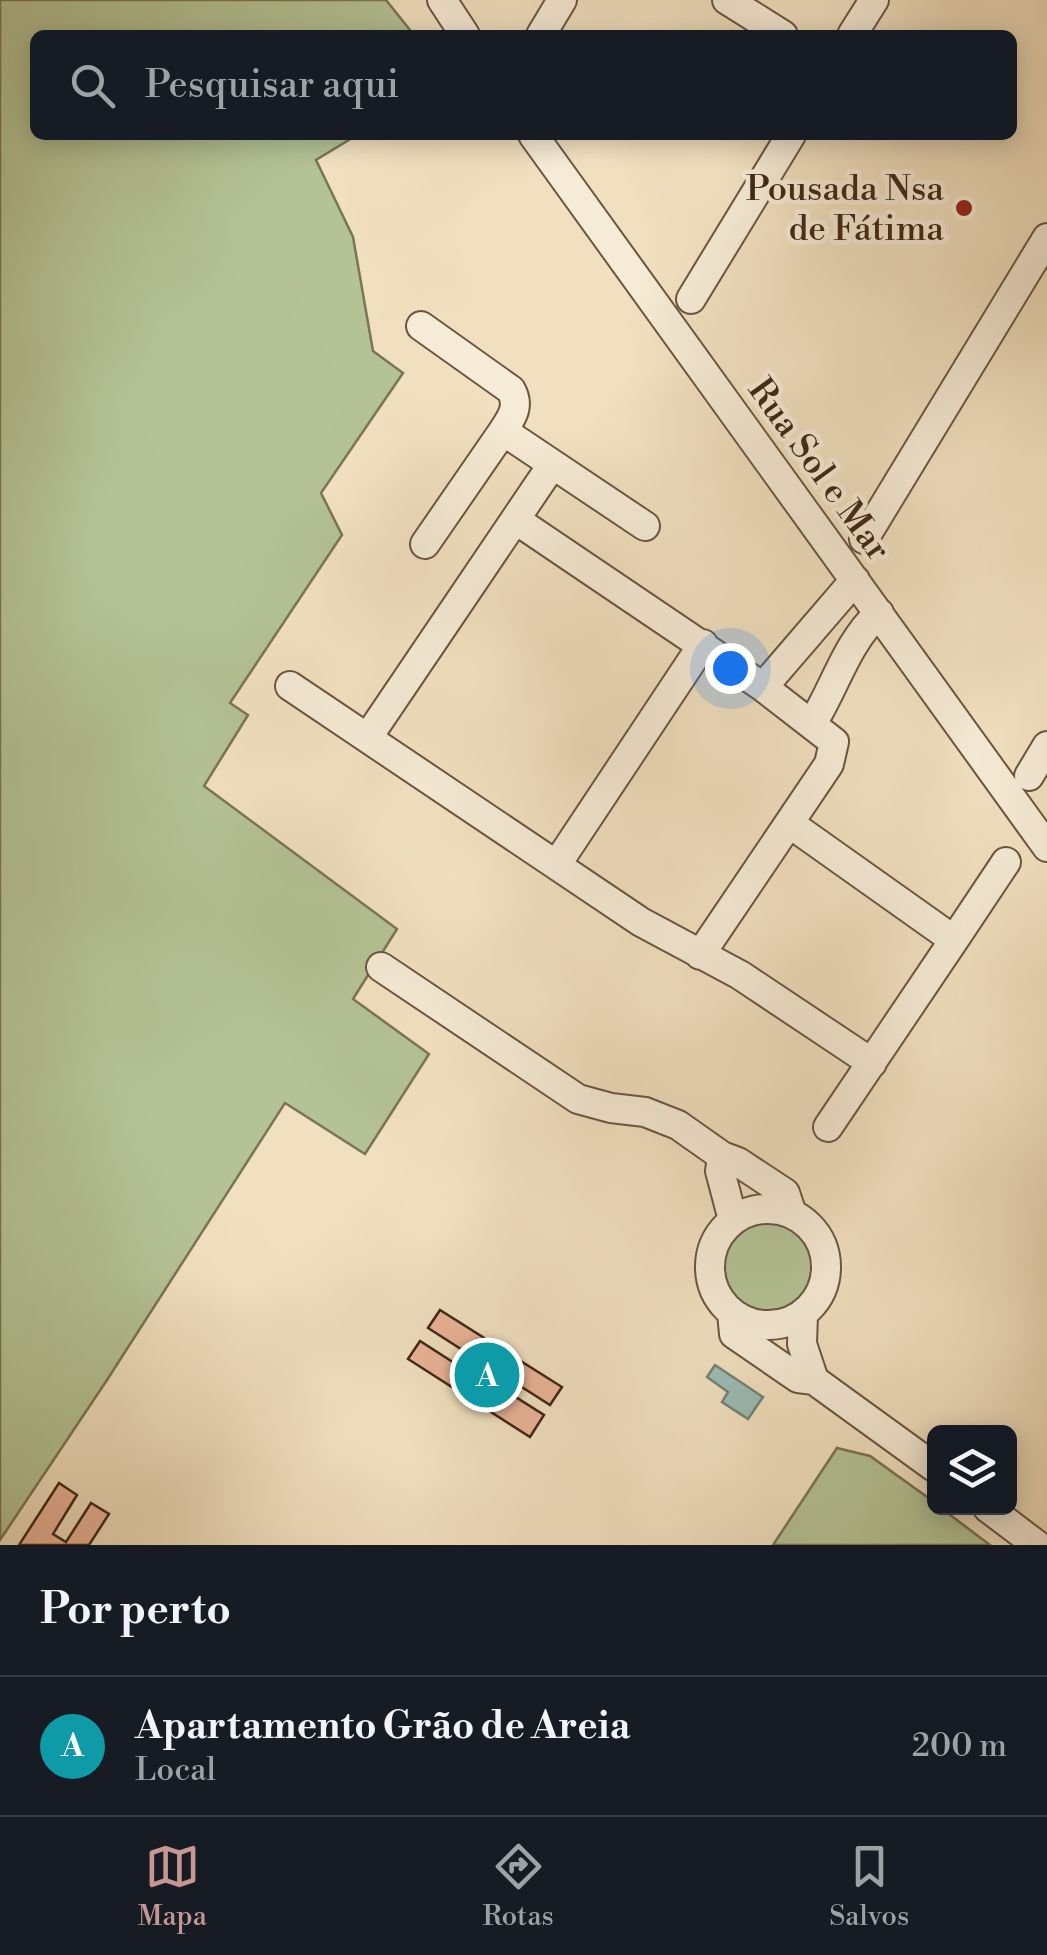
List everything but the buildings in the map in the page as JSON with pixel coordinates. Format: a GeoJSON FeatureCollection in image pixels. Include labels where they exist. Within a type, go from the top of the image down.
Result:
{"type":"FeatureCollection","features":[{"type":"Feature","properties":{"kind":"street"},"geometry":{"type":"LineString","coordinates":[[442,0],[462,30]]}},
{"type":"Feature","properties":{"kind":"street"},"geometry":{"type":"LineString","coordinates":[[544,30],[562,0]]}},
{"type":"Feature","properties":{"kind":"street"},"geometry":{"type":"LineString","coordinates":[[727,0],[775,30]]}},
{"type":"Feature","properties":{"kind":"street"},"geometry":{"type":"LineString","coordinates":[[855,30],[874,0]]}},
{"type":"Feature","properties":{"kind":"street","name":"Rua Sol e Mar"},"geometry":{"type":"LineString","coordinates":[[537,140],[1047,848]]}},
{"type":"Feature","properties":{"kind":"street"},"geometry":{"type":"LineString","coordinates":[[691,299],[788,140]]}},
{"type":"Feature","properties":{"kind":"street"},"geometry":{"type":"LineString","coordinates":[[864,539],[1047,238]]}},
{"type":"Feature","properties":{"kind":"street"},"geometry":{"type":"LineString","coordinates":[[421,326],[511,390],[515,410],[425,544]]}},
{"type":"Feature","properties":{"kind":"street"},"geometry":{"type":"LineString","coordinates":[[503,431],[645,526]]}},
{"type":"Feature","properties":{"kind":"street"},"geometry":{"type":"LineString","coordinates":[[368,737],[552,464]]}},
{"type":"Feature","properties":{"kind":"street"},"geometry":{"type":"LineString","coordinates":[[516,520],[703,644],[830,736],[834,752],[700,955]]}},
{"type":"Feature","properties":{"kind":"street"},"geometry":{"type":"LineString","coordinates":[[764,687],[855,580]]}},
{"type":"Feature","properties":{"kind":"street"},"geometry":{"type":"LineString","coordinates":[[813,722],[864,629],[878,613]]}},
{"type":"Feature","properties":{"kind":"street"},"geometry":{"type":"LineString","coordinates":[[556,864],[703,644]]}},
{"type":"Feature","properties":{"kind":"street"},"geometry":{"type":"LineString","coordinates":[[800,647],[839,672]]}},
{"type":"Feature","properties":{"kind":"street"},"geometry":{"type":"LineString","coordinates":[[290,686],[641,922],[764,990],[872,1063]]}},
{"type":"Feature","properties":{"kind":"street"},"geometry":{"type":"LineString","coordinates":[[1029,776],[1047,746]]}},
{"type":"Feature","properties":{"kind":"street"},"geometry":{"type":"LineString","coordinates":[[789,823],[954,940]]}},
{"type":"Feature","properties":{"kind":"street"},"geometry":{"type":"LineString","coordinates":[[828,1127],[1006,862]]}},
{"type":"Feature","properties":{"kind":"street"},"geometry":{"type":"LineString","coordinates":[[381,967],[578,1099],[662,1117],[738,1162],[785,1192],[792,1214]]}},
{"type":"Feature","properties":{"kind":"street"},"geometry":{"type":"LineString","coordinates":[[722,1156],[720,1171],[734,1220]]}},
{"type":"Feature","properties":{"kind":"street"},"geometry":{"type":"LineString","coordinates":[[732,1313],[760,1325],[775,1325],[803,1314],[822,1290],[826,1260],[815,1233],[792,1214],[762,1209],[734,1220],[722,1230],[710,1258],[714,1288],[732,1313],[734,1334],[798,1378],[814,1380],[927,1462]]}},
{"type":"Feature","properties":{"kind":"street"},"geometry":{"type":"LineString","coordinates":[[803,1314],[802,1344],[814,1380]]}},
{"type":"Feature","properties":{"kind":"street"},"geometry":{"type":"LineString","coordinates":[[997,1515],[1037,1545]]}},
{"type":"Feature","properties":{"kind":"green space"},"geometry":{"type":"Polygon","coordinates":[[[0,0],[386,0],[410,30],[30,30],[30,140],[349,140],[316,160],[353,237],[373,351],[403,373],[321,493],[342,535],[230,703],[248,715],[204,786],[397,929],[353,999],[429,1054],[365,1154],[285,1103],[0,1540],[0,0]]]}},
{"type":"Feature","properties":{"kind":"green space"},"geometry":{"type":"Polygon","coordinates":[[[768,1218],[787,1222],[802,1233],[813,1248],[817,1267],[813,1286],[802,1301],[787,1312],[768,1316],[749,1312],[734,1301],[723,1286],[719,1267],[723,1248],[734,1233],[749,1222],[768,1218]]]}},
{"type":"Feature","properties":{"kind":"green space"},"geometry":{"type":"Polygon","coordinates":[[[837,1448],[870,1456],[927,1497],[927,1515],[950,1515],[990,1545],[773,1545],[837,1448]]]}},
{"type":"Feature","properties":{"kind":"water"},"geometry":{"type":"Polygon","coordinates":[[[715,1365],[763,1397],[748,1419],[722,1402],[728,1392],[707,1377],[715,1365]]]}},
{"type":"Feature","properties":{"kind":"place","name":"Pousada Nsa de Fátima"},"geometry":{"type":"Point","coordinates":[964,208]}},
{"type":"Feature","properties":{"kind":"place","name":"Apartamento Grão de Areia"},"geometry":{"type":"Point","coordinates":[487,1375]}}]}
